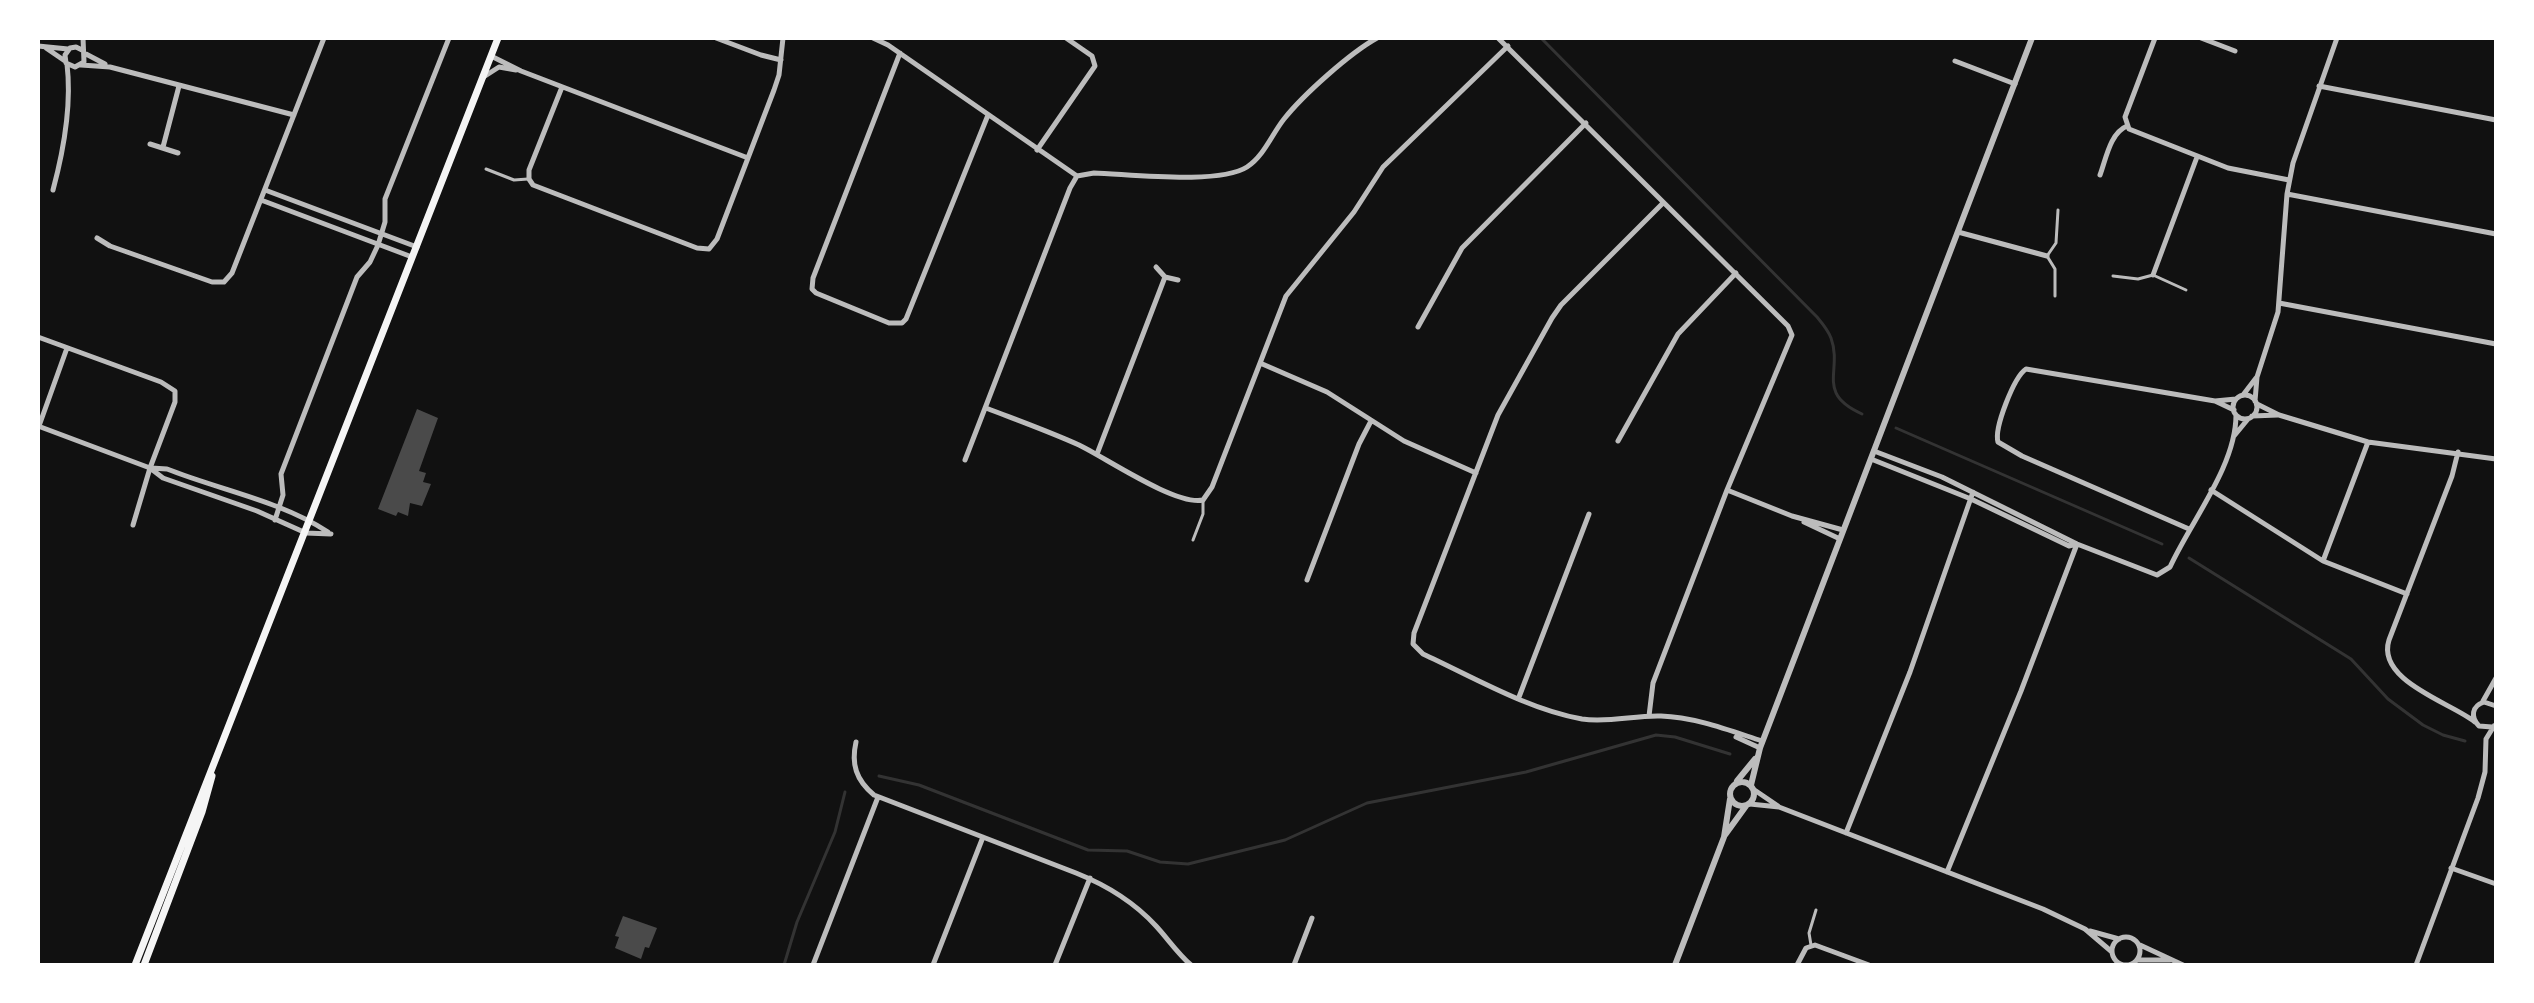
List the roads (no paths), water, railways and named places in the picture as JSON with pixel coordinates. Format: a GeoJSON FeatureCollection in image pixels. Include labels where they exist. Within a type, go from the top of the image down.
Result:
{"type":"FeatureCollection","features":[{"type":"Feature","properties":{"kind":"main road"},"geometry":{"type":"LineString","coordinates":[[135,965],[498,38]]}},
{"type":"Feature","properties":{"kind":"main road"},"geometry":{"type":"LineString","coordinates":[[144,965],[212,785],[212,774]]}},
{"type":"Feature","properties":{"kind":"street"},"geometry":{"type":"LineString","coordinates":[[53,190],[64,148],[69,93],[65,55],[77,38]]}},
{"type":"Feature","properties":{"kind":"street"},"geometry":{"type":"LineString","coordinates":[[69,93],[84,52],[83,38]]}},
{"type":"Feature","properties":{"kind":"street"},"geometry":{"type":"LineString","coordinates":[[97,238],[110,246],[212,282],[224,282],[232,273],[324,38]]}},
{"type":"Feature","properties":{"kind":"street"},"geometry":{"type":"LineString","coordinates":[[275,520],[283,495],[281,474],[286,460],[357,277],[370,262],[378,245],[385,199],[449,38]]}},
{"type":"Feature","properties":{"kind":"street"},"geometry":{"type":"LineString","coordinates":[[716,38],[781,60]]}},
{"type":"Feature","properties":{"kind":"street"},"geometry":{"type":"LineString","coordinates":[[562,87],[529,170],[529,179],[539,188],[697,248],[709,249],[717,239],[774,90],[783,38]]}},
{"type":"Feature","properties":{"kind":"street"},"geometry":{"type":"LineString","coordinates":[[873,38],[900,53],[1077,176],[1094,173],[1215,176],[1246,168],[1258,157],[1285,118],[1357,49],[1377,38]]}},
{"type":"Feature","properties":{"kind":"street"},"geometry":{"type":"LineString","coordinates":[[1037,150],[1095,66],[1092,56],[1066,38]]}},
{"type":"Feature","properties":{"kind":"street"},"geometry":{"type":"LineString","coordinates":[[1498,38],[1736,273],[1788,326],[1792,335],[1727,490],[1653,683],[1649,716]]}},
{"type":"Feature","properties":{"kind":"street"},"geometry":{"type":"LineString","coordinates":[[1724,837],[1754,795],[1752,787],[1761,745],[2032,38]]}},
{"type":"Feature","properties":{"kind":"street"},"geometry":{"type":"LineString","coordinates":[[2127,126],[2127,113],[2155,38]]}},
{"type":"Feature","properties":{"kind":"street"},"geometry":{"type":"LineString","coordinates":[[2201,38],[2235,51]]}},
{"type":"Feature","properties":{"kind":"street"},"geometry":{"type":"LineString","coordinates":[[2189,529],[2022,456],[1998,442],[1997,430],[2017,379],[2026,369],[2215,401],[2236,399],[2243,395],[2257,377],[2275,328],[2289,180],[2299,139],[2337,38]]}},
{"type":"Feature","properties":{"kind":"street"},"geometry":{"type":"LineString","coordinates":[[38,46],[84,52],[110,67]]}},
{"type":"Feature","properties":{"kind":"street"},"geometry":{"type":"LineString","coordinates":[[986,408],[1097,454],[1151,484],[1190,500],[1203,500],[1212,487],[1286,296],[1354,212],[1383,167],[1508,46]]}},
{"type":"Feature","properties":{"kind":"street"},"geometry":{"type":"LineString","coordinates":[[46,48],[66,62],[79,66],[110,67],[294,115]]}},
{"type":"Feature","properties":{"kind":"street"},"geometry":{"type":"LineString","coordinates":[[900,53],[813,278],[812,289],[816,293],[889,323],[902,323],[906,319],[988,115]]}},
{"type":"Feature","properties":{"kind":"street"},"geometry":{"type":"LineString","coordinates":[[491,56],[521,71],[748,158]]}},
{"type":"Feature","properties":{"kind":"street"},"geometry":{"type":"LineString","coordinates":[[1955,61],[2015,84]]}},
{"type":"Feature","properties":{"kind":"street"},"geometry":{"type":"LineString","coordinates":[[483,78],[499,67],[521,71]]}},
{"type":"Feature","properties":{"kind":"street"},"geometry":{"type":"LineString","coordinates":[[163,147],[179,86]]}},
{"type":"Feature","properties":{"kind":"street"},"geometry":{"type":"LineString","coordinates":[[2319,86],[2496,120]]}},
{"type":"Feature","properties":{"kind":"street"},"geometry":{"type":"LineString","coordinates":[[1418,327],[1462,248],[1586,123]]}},
{"type":"Feature","properties":{"kind":"street"},"geometry":{"type":"LineString","coordinates":[[2127,126],[2136,133],[2197,157],[2237,170],[2289,180]]}},
{"type":"Feature","properties":{"kind":"street"},"geometry":{"type":"LineString","coordinates":[[2100,175],[2115,136],[2120,128],[2127,126]]}},
{"type":"Feature","properties":{"kind":"street"},"geometry":{"type":"LineString","coordinates":[[150,144],[178,153]]}},
{"type":"Feature","properties":{"kind":"street"},"geometry":{"type":"LineString","coordinates":[[2153,275],[2197,157]]}},
{"type":"Feature","properties":{"kind":"street"},"geometry":{"type":"LineString","coordinates":[[965,460],[1077,176]]}},
{"type":"Feature","properties":{"kind":"street"},"geometry":{"type":"LineString","coordinates":[[265,190],[417,247]]}},
{"type":"Feature","properties":{"kind":"street"},"geometry":{"type":"LineString","coordinates":[[2287,194],[2496,234]]}},
{"type":"Feature","properties":{"kind":"street"},"geometry":{"type":"LineString","coordinates":[[261,200],[413,257]]}},
{"type":"Feature","properties":{"kind":"street"},"geometry":{"type":"LineString","coordinates":[[1663,203],[1561,305],[1552,318],[1498,415],[1414,633],[1413,644],[1423,654],[1555,712],[1583,719],[1649,716],[1687,719],[1761,745]]}},
{"type":"Feature","properties":{"kind":"street"},"geometry":{"type":"LineString","coordinates":[[1958,232],[2047,256]]}},
{"type":"Feature","properties":{"kind":"street"},"geometry":{"type":"LineString","coordinates":[[1156,267],[1165,277],[1178,280]]}},
{"type":"Feature","properties":{"kind":"street"},"geometry":{"type":"LineString","coordinates":[[1618,441],[1678,334],[1736,273]]}},
{"type":"Feature","properties":{"kind":"street"},"geometry":{"type":"LineString","coordinates":[[1097,454],[1165,277]]}},
{"type":"Feature","properties":{"kind":"street"},"geometry":{"type":"LineString","coordinates":[[2279,303],[2496,344]]}},
{"type":"Feature","properties":{"kind":"street"},"geometry":{"type":"LineString","coordinates":[[38,337],[161,382],[175,391],[175,402],[133,525]]}},
{"type":"Feature","properties":{"kind":"street"},"geometry":{"type":"LineString","coordinates":[[67,348],[38,426],[150,468],[167,469],[279,508],[331,534],[306,533],[160,476],[150,468]]}},
{"type":"Feature","properties":{"kind":"street"},"geometry":{"type":"LineString","coordinates":[[1260,363],[1327,392],[1418,448],[1476,473]]}},
{"type":"Feature","properties":{"kind":"street"},"geometry":{"type":"LineString","coordinates":[[1873,455],[1972,495],[2077,544],[2157,575],[2170,567],[2211,490],[2234,437],[2256,411],[2257,377]]}},
{"type":"Feature","properties":{"kind":"street"},"geometry":{"type":"LineString","coordinates":[[2243,395],[2250,396],[2279,415],[2368,442],[2496,459]]}},
{"type":"Feature","properties":{"kind":"street"},"geometry":{"type":"LineString","coordinates":[[2234,437],[2236,399]]}},
{"type":"Feature","properties":{"kind":"street"},"geometry":{"type":"LineString","coordinates":[[2215,401],[2250,417],[2279,415]]}},
{"type":"Feature","properties":{"kind":"street"},"geometry":{"type":"LineString","coordinates":[[1307,580],[1359,444],[1371,421]]}},
{"type":"Feature","properties":{"kind":"street"},"geometry":{"type":"LineString","coordinates":[[2323,561],[2368,442]]}},
{"type":"Feature","properties":{"kind":"street"},"geometry":{"type":"LineString","coordinates":[[2458,452],[2452,476],[2387,646],[2389,659],[2419,690],[2484,728],[2495,725]]}},
{"type":"Feature","properties":{"kind":"street"},"geometry":{"type":"LineString","coordinates":[[202,493],[205,484]]}},
{"type":"Feature","properties":{"kind":"street"},"geometry":{"type":"LineString","coordinates":[[1727,490],[1840,539]]}},
{"type":"Feature","properties":{"kind":"street"},"geometry":{"type":"LineString","coordinates":[[2211,490],[2323,561],[2407,594]]}},
{"type":"Feature","properties":{"kind":"street"},"geometry":{"type":"LineString","coordinates":[[1846,833],[1910,672],[1972,495]]}},
{"type":"Feature","properties":{"kind":"street"},"geometry":{"type":"LineString","coordinates":[[1519,697],[1589,514]]}},
{"type":"Feature","properties":{"kind":"street"},"geometry":{"type":"LineString","coordinates":[[1792,516],[1843,530]]}},
{"type":"Feature","properties":{"kind":"street"},"geometry":{"type":"LineString","coordinates":[[1947,872],[2006,730],[2077,544]]}},
{"type":"Feature","properties":{"kind":"street"},"geometry":{"type":"LineString","coordinates":[[2416,965],[2478,798],[2485,772],[2484,747],[2473,713],[2496,678]]}},
{"type":"Feature","properties":{"kind":"street"},"geometry":{"type":"LineString","coordinates":[[2456,709],[2494,705],[2492,687]]}},
{"type":"Feature","properties":{"kind":"street"},"geometry":{"type":"LineString","coordinates":[[2484,747],[2495,725]]}},
{"type":"Feature","properties":{"kind":"street"},"geometry":{"type":"LineString","coordinates":[[856,742],[855,770],[861,782],[878,797],[1090,878],[1131,903],[1189,964]]}},
{"type":"Feature","properties":{"kind":"street"},"geometry":{"type":"LineString","coordinates":[[1675,965],[1724,837],[1732,787],[1757,756]]}},
{"type":"Feature","properties":{"kind":"street"},"geometry":{"type":"LineString","coordinates":[[2485,772],[2496,774]]}},
{"type":"Feature","properties":{"kind":"street"},"geometry":{"type":"LineString","coordinates":[[1732,787],[1740,782],[1779,807],[2085,929],[2119,939],[2132,938],[2183,965]]}},
{"type":"Feature","properties":{"kind":"street"},"geometry":{"type":"LineString","coordinates":[[813,965],[878,797]]}},
{"type":"Feature","properties":{"kind":"street"},"geometry":{"type":"LineString","coordinates":[[1730,799],[1738,806],[1779,807]]}},
{"type":"Feature","properties":{"kind":"street"},"geometry":{"type":"LineString","coordinates":[[933,965],[983,837]]}},
{"type":"Feature","properties":{"kind":"street"},"geometry":{"type":"LineString","coordinates":[[2451,868],[2496,884]]}},
{"type":"Feature","properties":{"kind":"street"},"geometry":{"type":"LineString","coordinates":[[1055,965],[1090,878]]}},
{"type":"Feature","properties":{"kind":"street"},"geometry":{"type":"LineString","coordinates":[[1294,965],[1312,918]]}},
{"type":"Feature","properties":{"kind":"street"},"geometry":{"type":"LineString","coordinates":[[2085,929],[2121,964],[2171,960]]}},
{"type":"Feature","properties":{"kind":"street"},"geometry":{"type":"LineString","coordinates":[[2113,965],[2113,945],[2119,939]]}},
{"type":"Feature","properties":{"kind":"street"},"geometry":{"type":"LineString","coordinates":[[2133,963],[2140,952],[2139,944]]}},
{"type":"Feature","properties":{"kind":"street"},"geometry":{"type":"LineString","coordinates":[[1797,965],[1806,948],[1811,946],[1820,946],[1869,965]]}},
{"type":"Feature","properties":{"kind":"lane"},"geometry":{"type":"LineString","coordinates":[[486,169],[514,180],[529,179]]}},
{"type":"Feature","properties":{"kind":"lane"},"geometry":{"type":"LineString","coordinates":[[2055,296],[2055,269],[2047,256],[2056,243],[2058,210]]}},
{"type":"Feature","properties":{"kind":"lane"},"geometry":{"type":"LineString","coordinates":[[2113,276],[2138,279],[2153,275],[2186,290]]}},
{"type":"Feature","properties":{"kind":"lane"},"geometry":{"type":"LineString","coordinates":[[1193,540],[1203,514],[1203,500]]}},
{"type":"Feature","properties":{"kind":"lane"},"geometry":{"type":"LineString","coordinates":[[1811,946],[1809,933],[1816,910]]}},
{"type":"Feature","properties":{"kind":"waterway"},"geometry":{"type":"LineString","coordinates":[[1541,38],[1817,317],[1831,338],[1834,350],[1833,380],[1839,398],[1862,414]]}},
{"type":"Feature","properties":{"kind":"waterway"},"geometry":{"type":"LineString","coordinates":[[1896,428],[2162,544]]}},
{"type":"Feature","properties":{"kind":"waterway"},"geometry":{"type":"LineString","coordinates":[[2189,558],[2351,659],[2388,699],[2423,725],[2465,741]]}},
{"type":"Feature","properties":{"kind":"waterway"},"geometry":{"type":"LineString","coordinates":[[879,776],[919,785],[1088,850],[1127,851],[1160,862],[1188,864],[1285,840],[1367,803],[1526,772],[1656,735],[1675,737],[1730,754]]}},
{"type":"Feature","properties":{"kind":"waterway"},"geometry":{"type":"LineString","coordinates":[[784,965],[797,922],[835,832],[845,792]]}}]}
